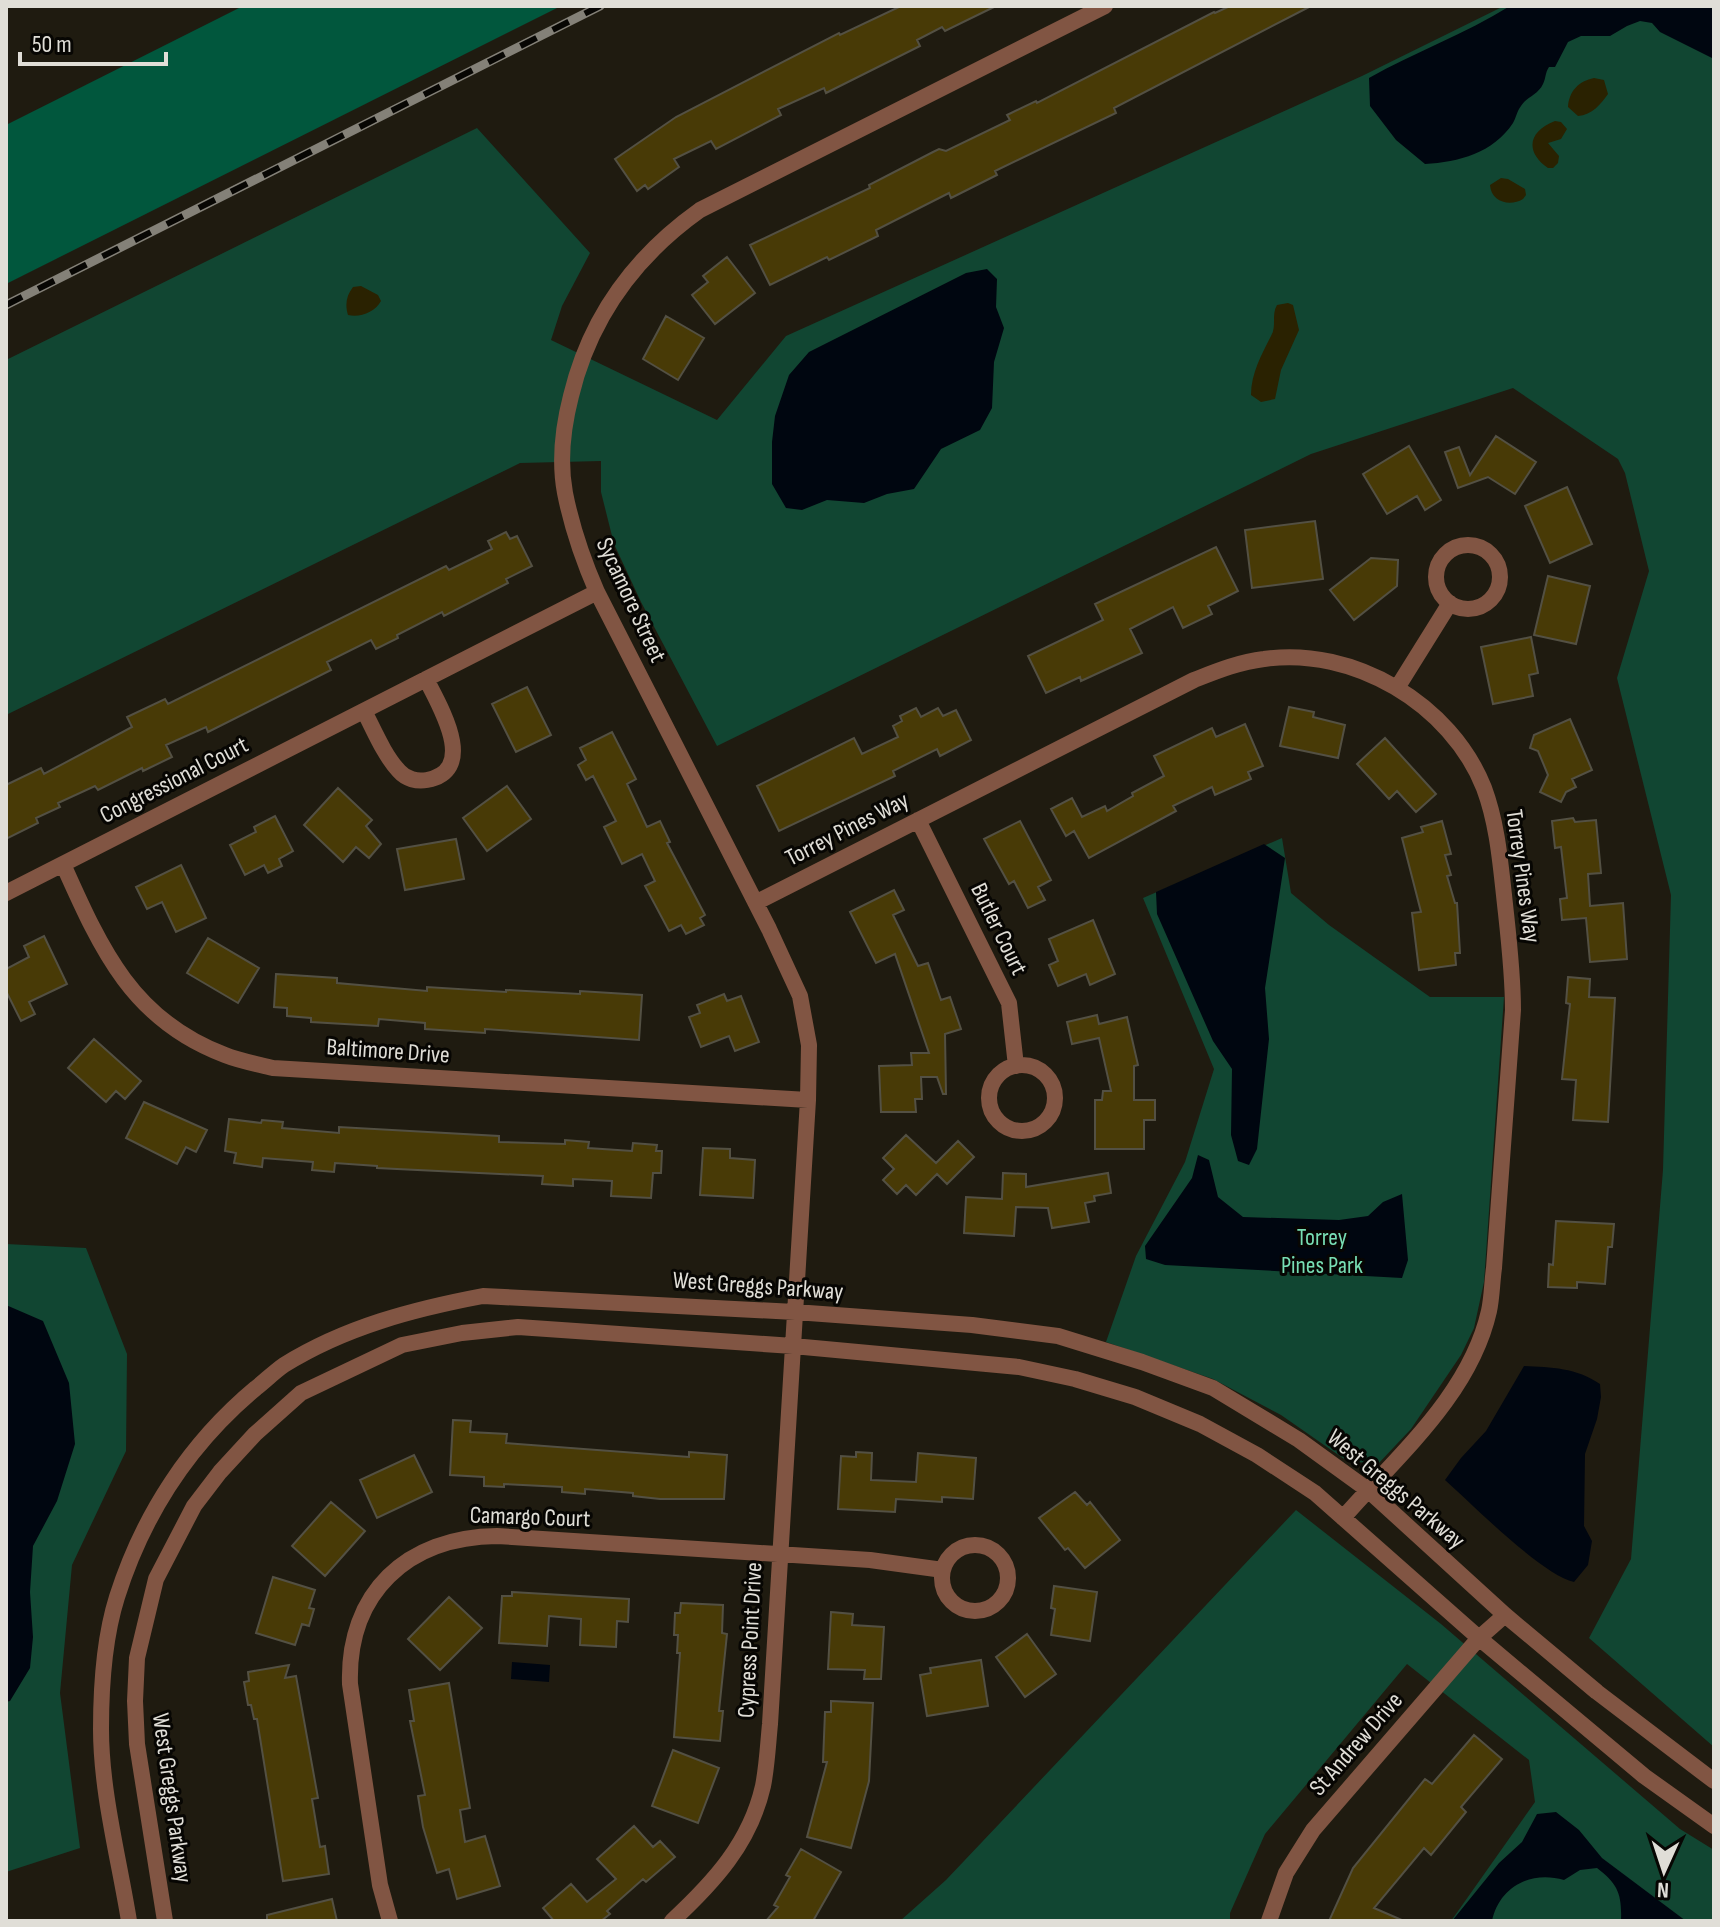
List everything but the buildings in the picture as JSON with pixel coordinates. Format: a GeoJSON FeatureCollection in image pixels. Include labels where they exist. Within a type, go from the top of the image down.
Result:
{"type":"FeatureCollection","features":[{"type":"Feature","properties":{"kind":"street","name":"Sycamore Street"},"geometry":{"type":"LineString","coordinates":[[794,1338],[809,1045],[800,996],[757,902],[597,592],[581,555],[565,491],[565,420],[577,371],[597,321],[615,291],[670,231],[700,210],[1105,6]]}},
{"type":"Feature","properties":{"kind":"street","name":"Congressional Court"},"geometry":{"type":"LineString","coordinates":[[6,893],[597,592]]}},
{"type":"Feature","properties":{"kind":"street"},"geometry":{"type":"LineString","coordinates":[[1397,688],[1450,603]]}},
{"type":"Feature","properties":{"kind":"street","name":"Torrey Pines Way"},"geometry":{"type":"LineString","coordinates":[[757,902],[1194,680],[1226,667],[1287,657],[1334,662],[1376,677],[1430,712],[1460,746],[1483,786],[1497,833],[1513,975],[1513,1010],[1494,1268],[1487,1316],[1467,1367],[1440,1409],[1343,1518]]}},
{"type":"Feature","properties":{"kind":"street"},"geometry":{"type":"LineString","coordinates":[[364,711],[400,774],[413,780],[439,776],[450,765],[454,750],[452,735],[426,679]]}},
{"type":"Feature","properties":{"kind":"street","name":"Butler Court"},"geometry":{"type":"LineString","coordinates":[[918,820],[1009,1003],[1016,1066]]}},
{"type":"Feature","properties":{"kind":"street","name":"Baltimore Drive"},"geometry":{"type":"LineString","coordinates":[[63,864],[82,907],[123,981],[148,1009],[194,1041],[227,1056],[273,1068],[808,1100]]}},
{"type":"Feature","properties":{"kind":"street"},"geometry":{"type":"LineString","coordinates":[[1016,1066],[1040,1070],[1053,1087],[1055,1098],[1049,1118],[1031,1130],[1020,1131],[1001,1123],[990,1104],[993,1083],[999,1074],[1016,1066]]}},
{"type":"Feature","properties":{"kind":"street","name":"West Greggs Parkway"},"geometry":{"type":"LineString","coordinates":[[129,1921],[103,1768],[101,1729],[104,1666],[116,1599],[140,1537],[176,1474],[224,1415],[283,1366],[324,1344],[385,1318],[483,1296],[795,1312],[972,1325],[1058,1336],[1213,1388],[1299,1440],[1368,1490],[1505,1615],[1597,1692],[1714,1781]]}},
{"type":"Feature","properties":{"kind":"street","name":"West Greggs Parkway"},"geometry":{"type":"LineString","coordinates":[[165,1921],[137,1744],[137,1658],[156,1579],[194,1506],[255,1434],[301,1393],[402,1345],[462,1333],[518,1327],[794,1338],[1019,1367],[1075,1379],[1135,1397],[1200,1424],[1257,1455],[1315,1493],[1479,1638],[1644,1776],[1714,1826]]}},
{"type":"Feature","properties":{"kind":"street","name":"Cypress Point Drive"},"geometry":{"type":"LineString","coordinates":[[672,1921],[723,1870],[749,1828],[764,1783],[794,1338]]}},
{"type":"Feature","properties":{"kind":"street","name":"Camargo Court"},"geometry":{"type":"LineString","coordinates":[[390,1921],[380,1885],[349,1662],[356,1626],[362,1613],[378,1587],[409,1559],[439,1544],[475,1536],[870,1560],[943,1570]]}},
{"type":"Feature","properties":{"kind":"street"},"geometry":{"type":"LineString","coordinates":[[982,1546],[992,1550],[1006,1567],[1006,1589],[1001,1599],[983,1610],[962,1609],[946,1595],[942,1585],[943,1570],[951,1554],[960,1548],[982,1546]]}},
{"type":"Feature","properties":{"kind":"street","name":"St Andrew Drive"},"geometry":{"type":"LineString","coordinates":[[1269,1921],[1286,1873],[1313,1830],[1479,1638],[1505,1615]]}},
{"type":"Feature","properties":{"kind":"green space"},"geometry":{"type":"Polygon","coordinates":[[[243,6],[561,6],[6,284],[6,125],[243,6]]]}},
{"type":"Feature","properties":{"kind":"green space"},"geometry":{"type":"Polygon","coordinates":[[[1504,6],[1714,6],[1714,1747],[1589,1638],[1631,1559],[1663,1170],[1671,895],[1617,678],[1649,571],[1625,473],[1618,459],[1513,388],[1311,454],[717,746],[614,544],[601,492],[601,461],[520,463],[6,715],[6,360],[477,128],[590,253],[562,306],[551,340],[717,420],[786,336],[1362,76],[1504,6]]]}},
{"type":"Feature","properties":{"kind":"green space","name":"Torrey Pines Park"},"geometry":{"type":"Polygon","coordinates":[[[1282,838],[1291,893],[1329,925],[1430,997],[1504,997],[1484,1282],[1474,1328],[1461,1355],[1411,1429],[1378,1464],[1347,1461],[1281,1415],[1213,1379],[1106,1342],[1136,1256],[1185,1162],[1214,1069],[1143,898],[1282,838]]]}},
{"type":"Feature","properties":{"kind":"green space"},"geometry":{"type":"Polygon","coordinates":[[[6,1244],[86,1248],[127,1354],[126,1451],[72,1565],[60,1693],[80,1848],[6,1872],[6,1244]]]}},
{"type":"Feature","properties":{"kind":"green space"},"geometry":{"type":"Polygon","coordinates":[[[1296,1510],[1441,1624],[1680,1829],[1714,1850],[1714,1921],[1451,1921],[1535,1802],[1529,1760],[1407,1664],[1265,1834],[1230,1913],[1230,1921],[900,1921],[946,1880],[1296,1510]]]}},
{"type":"Feature","properties":{"kind":"sand"},"geometry":{"type":"Polygon","coordinates":[[[1594,78],[1604,80],[1608,94],[1592,111],[1578,116],[1568,107],[1570,96],[1579,84],[1594,78]]]}},
{"type":"Feature","properties":{"kind":"sand"},"geometry":{"type":"Polygon","coordinates":[[[1555,121],[1561,122],[1567,129],[1561,139],[1548,143],[1559,156],[1558,163],[1548,168],[1535,155],[1533,142],[1540,130],[1555,121]]]}},
{"type":"Feature","properties":{"kind":"sand"},"geometry":{"type":"Polygon","coordinates":[[[1501,178],[1525,189],[1523,199],[1507,203],[1497,199],[1490,185],[1501,178]]]}},
{"type":"Feature","properties":{"kind":"sand"},"geometry":{"type":"Polygon","coordinates":[[[361,286],[378,295],[381,301],[367,313],[348,315],[346,304],[349,294],[353,287],[361,286]]]}},
{"type":"Feature","properties":{"kind":"sand"},"geometry":{"type":"Polygon","coordinates":[[[1277,305],[1293,305],[1299,330],[1281,370],[1275,399],[1261,402],[1251,395],[1253,379],[1273,332],[1277,305]]]}},
{"type":"Feature","properties":{"kind":"shaded area"},"geometry":{"type":"Polygon","coordinates":[[[1510,6],[1714,6],[1714,59],[1660,32],[1652,23],[1640,21],[1610,36],[1581,36],[1568,42],[1555,67],[1549,67],[1541,88],[1523,103],[1513,123],[1496,142],[1463,158],[1425,164],[1396,140],[1370,106],[1369,78],[1510,6]]]}},
{"type":"Feature","properties":{"kind":"shaded area"},"geometry":{"type":"Polygon","coordinates":[[[987,269],[997,279],[996,307],[1004,328],[994,362],[992,408],[980,430],[941,449],[914,489],[887,494],[864,503],[827,500],[802,510],[786,508],[772,484],[772,442],[775,416],[789,375],[809,352],[966,273],[987,269]]]}},
{"type":"Feature","properties":{"kind":"shaded area"},"geometry":{"type":"Polygon","coordinates":[[[1264,844],[1285,858],[1265,988],[1269,1039],[1257,1149],[1249,1165],[1238,1161],[1231,1135],[1232,1069],[1213,1041],[1157,914],[1156,892],[1264,844]]]}},
{"type":"Feature","properties":{"kind":"shaded area"},"geometry":{"type":"Polygon","coordinates":[[[1198,1155],[1209,1160],[1218,1197],[1243,1217],[1339,1220],[1368,1216],[1383,1202],[1402,1194],[1408,1260],[1402,1278],[1165,1265],[1146,1259],[1145,1246],[1192,1178],[1198,1155]]]}},
{"type":"Feature","properties":{"kind":"shaded area"},"geometry":{"type":"Polygon","coordinates":[[[6,1305],[43,1321],[69,1383],[75,1444],[57,1501],[33,1546],[30,1668],[10,1701],[6,1702],[6,1305]]]}},
{"type":"Feature","properties":{"kind":"shaded area"},"geometry":{"type":"Polygon","coordinates":[[[1524,1366],[1573,1372],[1600,1384],[1597,1419],[1585,1454],[1584,1526],[1592,1541],[1588,1565],[1574,1582],[1544,1567],[1445,1480],[1486,1431],[1524,1366]]]}},
{"type":"Feature","properties":{"kind":"shaded area"},"geometry":{"type":"Polygon","coordinates":[[[512,1662],[550,1665],[549,1682],[511,1679],[512,1662]]]}},
{"type":"Feature","properties":{"kind":"shaded area"},"geometry":{"type":"Polygon","coordinates":[[[1556,1812],[1579,1830],[1602,1858],[1686,1921],[1621,1921],[1617,1890],[1597,1868],[1580,1870],[1564,1880],[1540,1877],[1518,1884],[1502,1899],[1492,1921],[1452,1921],[1499,1863],[1522,1842],[1537,1814],[1556,1812]]]}},
{"type":"Feature","properties":{"kind":"railway"},"geometry":{"type":"LineString","coordinates":[[6,305],[600,6]]}}]}
